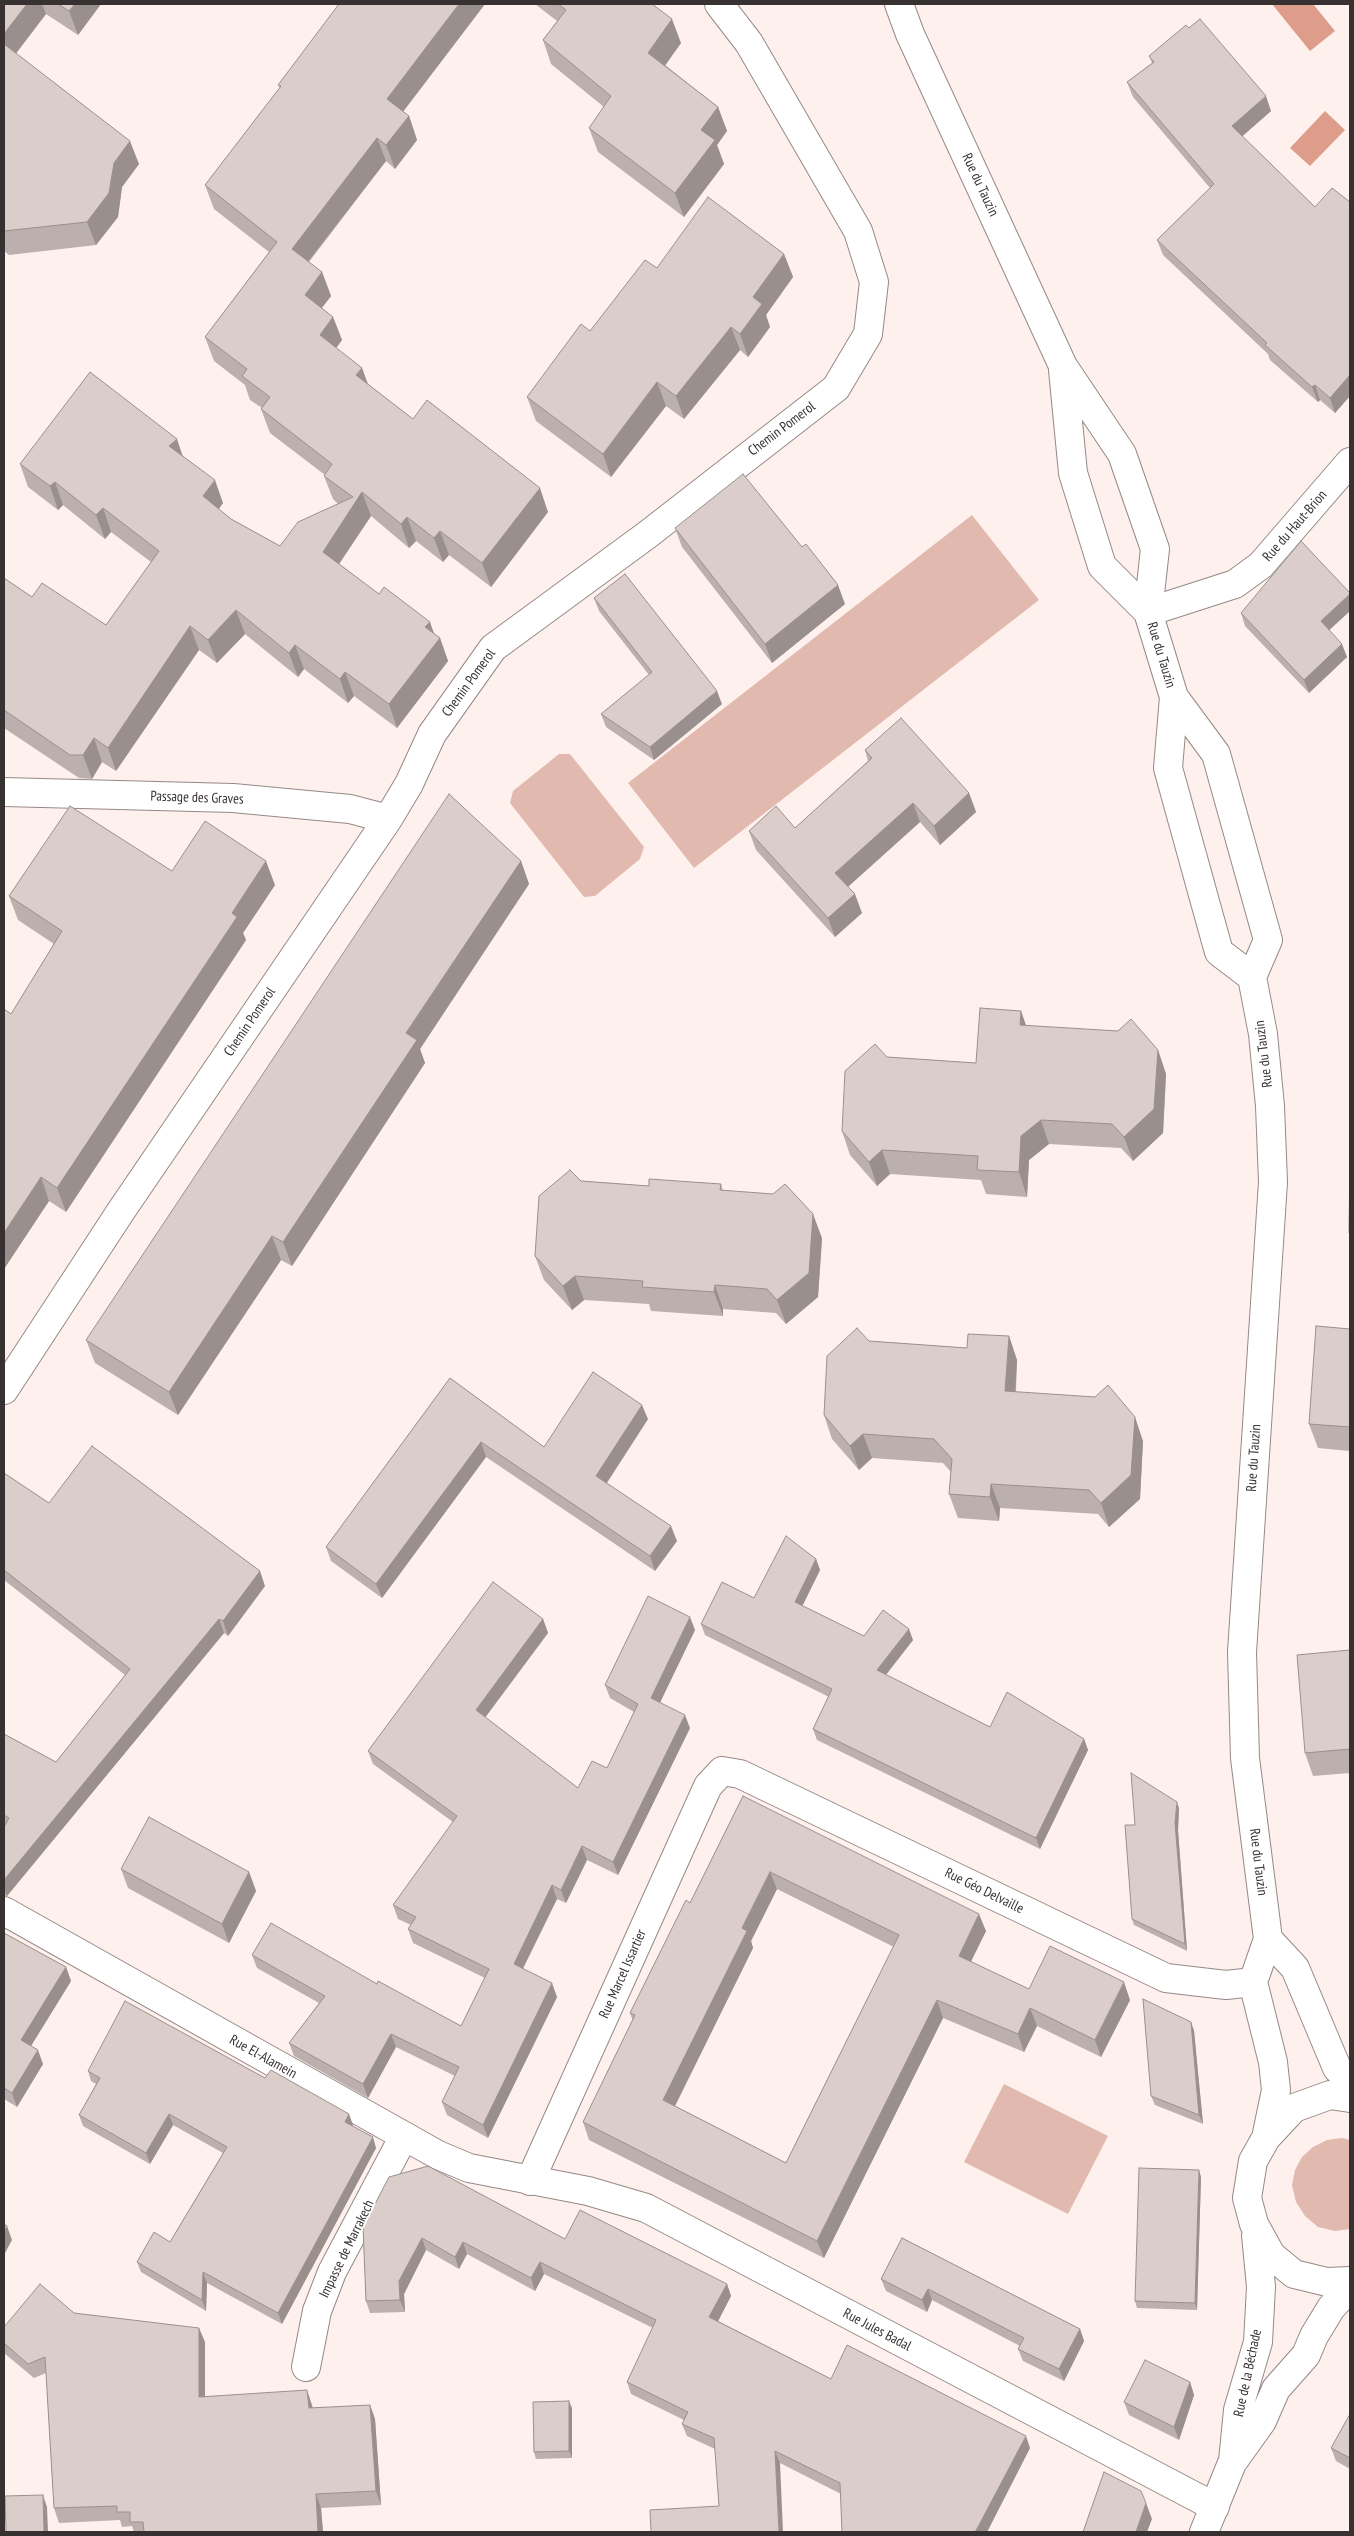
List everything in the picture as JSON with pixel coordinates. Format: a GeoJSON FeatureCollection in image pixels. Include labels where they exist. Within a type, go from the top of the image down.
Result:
{"type":"FeatureCollection","features":[{"type":"Feature","properties":{"kind":"street","name":"Chemin Pomerol"},"geometry":{"type":"LineString","coordinates":[[4,1390],[121,1211],[388,819],[410,784],[432,734],[493,648],[646,535],[836,388],[868,334],[874,282],[858,231],[749,42],[719,4]]}},
{"type":"Feature","properties":{"kind":"street","name":"Rue du Tauzin"},"geometry":{"type":"LineString","coordinates":[[899,4],[910,34],[1063,366],[1122,454],[1155,549],[1148,612],[1174,697],[1216,754],[1268,940],[1252,978],[1264,1034],[1270,1106],[1273,1182],[1242,1652],[1245,1758],[1268,1939],[1253,1982]]}},
{"type":"Feature","properties":{"kind":"street","name":"Rue du Tauzin"},"geometry":{"type":"LineString","coordinates":[[1063,366],[1074,473],[1102,566],[1148,612]]}},
{"type":"Feature","properties":{"kind":"street","name":"Rue du Haut-Brion"},"geometry":{"type":"LineString","coordinates":[[1148,612],[1235,584],[1261,565],[1350,462]]}},
{"type":"Feature","properties":{"kind":"street","name":"Rue du Tauzin"},"geometry":{"type":"LineString","coordinates":[[1174,697],[1168,768],[1219,952],[1252,978]]}},
{"type":"Feature","properties":{"kind":"street","name":"Passage des Graves"},"geometry":{"type":"LineString","coordinates":[[4,792],[233,798],[350,809],[388,819]]}},
{"type":"Feature","properties":{"kind":"street","name":"Rue Géo Delvaille"},"geometry":{"type":"LineString","coordinates":[[722,1771],[740,1774],[1166,1978],[1226,1985],[1253,1982]]}},
{"type":"Feature","properties":{"kind":"street","name":"Rue Marcel Issartier"},"geometry":{"type":"LineString","coordinates":[[530,2181],[708,1786],[722,1771]]}},
{"type":"Feature","properties":{"kind":"street","name":"Rue El-Alamein"},"geometry":{"type":"LineString","coordinates":[[4,1911],[438,2155],[468,2168],[530,2181]]}},
{"type":"Feature","properties":{"kind":"street"},"geometry":{"type":"LineString","coordinates":[[1268,1939],[1295,1968],[1336,2068],[1350,2082]]}},
{"type":"Feature","properties":{"kind":"street"},"geometry":{"type":"LineString","coordinates":[[1253,1982],[1273,2062],[1276,2090],[1266,2138]]}},
{"type":"Feature","properties":{"kind":"street"},"geometry":{"type":"LineString","coordinates":[[1350,2098],[1330,2095],[1294,2108],[1266,2138],[1252,2161],[1247,2198],[1254,2224],[1271,2255],[1294,2274],[1326,2282],[1350,2281]]}},
{"type":"Feature","properties":{"kind":"street","name":"Impasse de Marrakech"},"geometry":{"type":"LineString","coordinates":[[306,2367],[317,2311],[332,2272],[404,2136]]}},
{"type":"Feature","properties":{"kind":"street","name":"Rue Jules Badal"},"geometry":{"type":"LineString","coordinates":[[530,2181],[588,2191],[646,2208],[1214,2507]]}},
{"type":"Feature","properties":{"kind":"street","name":"Rue de la Béchade"},"geometry":{"type":"LineString","coordinates":[[1232,2463],[1238,2410],[1258,2342],[1261,2287],[1260,2260],[1254,2224]]}},
{"type":"Feature","properties":{"kind":"street","name":"Rue de la Béchade"},"geometry":{"type":"LineString","coordinates":[[1204,2532],[1232,2463],[1262,2421],[1276,2389],[1306,2355],[1314,2336],[1331,2308],[1350,2287]]}},
{"type":"Feature","properties":{"kind":"shaded area"},"geometry":{"type":"Polygon","coordinates":[[[1272,4],[1313,4],[1335,31],[1310,51],[1272,4]]]}},
{"type":"Feature","properties":{"kind":"shaded area"},"geometry":{"type":"Polygon","coordinates":[[[1325,111],[1345,130],[1310,166],[1290,148],[1325,111]]]}},
{"type":"Feature","properties":{"kind":"shaded area"},"geometry":{"type":"Polygon","coordinates":[[[972,515],[1039,600],[694,868],[628,783],[972,515]]]}},
{"type":"Feature","properties":{"kind":"shaded area"},"geometry":{"type":"Polygon","coordinates":[[[559,754],[570,754],[644,847],[640,859],[595,896],[584,897],[510,803],[513,791],[559,754]]]}},
{"type":"Feature","properties":{"kind":"shaded area"},"geometry":{"type":"Polygon","coordinates":[[[1004,2084],[1108,2136],[1068,2214],[964,2162],[1004,2084]]]}},
{"type":"Feature","properties":{"kind":"shaded area"},"geometry":{"type":"Polygon","coordinates":[[[1342,2138],[1350,2140],[1350,2229],[1335,2231],[1318,2227],[1305,2216],[1296,2202],[1292,2185],[1295,2170],[1302,2157],[1313,2147],[1327,2140],[1342,2138]]]}},
{"type":"Feature","properties":{"kind":"building"},"geometry":{"type":"Polygon","coordinates":[[[4,4],[27,4],[4,34],[4,4]]]}},
{"type":"Feature","properties":{"kind":"building"},"geometry":{"type":"Polygon","coordinates":[[[58,4],[75,4],[69,11],[58,4]]]}},
{"type":"Feature","properties":{"kind":"building"},"geometry":{"type":"Polygon","coordinates":[[[339,4],[459,4],[387,99],[409,116],[386,145],[377,138],[292,249],[322,272],[305,295],[333,317],[320,335],[362,368],[356,375],[413,419],[427,400],[540,488],[482,563],[440,531],[434,538],[407,517],[401,524],[362,492],[323,552],[379,594],[384,587],[430,622],[425,627],[440,638],[389,704],[345,672],[340,679],[295,645],[289,653],[236,610],[208,640],[190,626],[108,748],[94,738],[83,755],[70,755],[4,710],[4,578],[32,597],[42,583],[106,625],[159,551],[103,508],[96,515],[55,482],[50,486],[20,464],[90,372],[177,439],[169,446],[215,480],[203,496],[231,519],[280,546],[298,522],[353,497],[324,476],[332,464],[261,409],[270,397],[242,376],[247,369],[205,337],[277,242],[205,185],[281,86],[278,85],[339,4]]]}},
{"type":"Feature","properties":{"kind":"building"},"geometry":{"type":"Polygon","coordinates":[[[558,4],[652,4],[672,19],[648,53],[718,107],[701,130],[715,140],[675,193],[589,128],[611,96],[543,40],[566,10],[558,4]]]}},
{"type":"Feature","properties":{"kind":"building"},"geometry":{"type":"Polygon","coordinates":[[[1200,19],[1266,96],[1232,126],[1315,207],[1332,188],[1350,202],[1350,375],[1330,398],[1315,385],[1312,387],[1265,345],[1267,343],[1157,240],[1214,184],[1127,82],[1154,62],[1149,56],[1186,25],[1189,28],[1200,19]]]}},
{"type":"Feature","properties":{"kind":"building"},"geometry":{"type":"Polygon","coordinates":[[[4,44],[130,141],[114,163],[109,193],[87,222],[4,231],[4,44]]]}},
{"type":"Feature","properties":{"kind":"building"},"geometry":{"type":"Polygon","coordinates":[[[708,197],[784,254],[753,297],[762,304],[740,334],[731,327],[676,396],[657,382],[603,454],[527,397],[581,324],[590,331],[645,260],[657,268],[708,197]]]}},
{"type":"Feature","properties":{"kind":"building"},"geometry":{"type":"Polygon","coordinates":[[[743,474],[802,547],[806,544],[838,585],[765,644],[675,528],[743,474]]]}},
{"type":"Feature","properties":{"kind":"building"},"geometry":{"type":"Polygon","coordinates":[[[1301,541],[1350,593],[1321,621],[1342,644],[1304,680],[1241,613],[1301,541]]]}},
{"type":"Feature","properties":{"kind":"building"},"geometry":{"type":"Polygon","coordinates":[[[625,574],[717,691],[650,747],[601,714],[652,672],[594,598],[625,574]]]}},
{"type":"Feature","properties":{"kind":"building"},"geometry":{"type":"Polygon","coordinates":[[[901,718],[969,793],[934,826],[913,803],[835,873],[855,894],[828,918],[749,831],[776,806],[795,828],[872,758],[865,750],[901,718]]]}},
{"type":"Feature","properties":{"kind":"building"},"geometry":{"type":"Polygon","coordinates":[[[449,794],[521,861],[406,1033],[417,1040],[283,1242],[272,1236],[169,1392],[86,1340],[449,794]]]}},
{"type":"Feature","properties":{"kind":"building"},"geometry":{"type":"Polygon","coordinates":[[[70,806],[172,871],[205,821],[266,861],[232,913],[237,917],[57,1188],[41,1177],[4,1233],[4,1009],[11,1014],[62,931],[9,896],[70,806]]]}},
{"type":"Feature","properties":{"kind":"building"},"geometry":{"type":"Polygon","coordinates":[[[980,1008],[1021,1011],[1020,1025],[1118,1031],[1131,1019],[1158,1050],[1154,1109],[1124,1137],[1112,1124],[1041,1120],[1021,1136],[1019,1172],[977,1170],[978,1156],[882,1150],[869,1162],[842,1131],[845,1071],[875,1044],[887,1057],[976,1063],[980,1008]]]}},
{"type":"Feature","properties":{"kind":"building"},"geometry":{"type":"Polygon","coordinates":[[[1350,1155],[1350,1234],[1349,1233],[1350,1155]]]}},
{"type":"Feature","properties":{"kind":"building"},"geometry":{"type":"Polygon","coordinates":[[[570,1170],[581,1181],[649,1186],[649,1179],[721,1184],[720,1190],[773,1194],[785,1184],[813,1214],[809,1273],[777,1300],[767,1289],[715,1285],[714,1292],[642,1287],[643,1281],[575,1276],[563,1286],[535,1256],[539,1196],[570,1170]]]}},
{"type":"Feature","properties":{"kind":"building"},"geometry":{"type":"Polygon","coordinates":[[[1316,1326],[1350,1329],[1350,1427],[1309,1424],[1316,1326]]]}},
{"type":"Feature","properties":{"kind":"building"},"geometry":{"type":"Polygon","coordinates":[[[857,1328],[869,1341],[967,1348],[968,1334],[1009,1336],[1005,1391],[1095,1397],[1108,1385],[1135,1417],[1131,1475],[1101,1503],[1089,1490],[991,1484],[990,1497],[949,1494],[952,1459],[934,1439],[863,1434],[850,1446],[824,1415],[827,1356],[857,1328]]]}},
{"type":"Feature","properties":{"kind":"building"},"geometry":{"type":"Polygon","coordinates":[[[593,1372],[642,1405],[596,1476],[671,1526],[650,1556],[481,1442],[376,1584],[326,1547],[450,1378],[544,1447],[593,1372]]]}},
{"type":"Feature","properties":{"kind":"building"},"geometry":{"type":"Polygon","coordinates":[[[92,1446],[260,1571],[223,1621],[219,1619],[4,1880],[4,1827],[9,1818],[4,1815],[4,1734],[56,1762],[130,1669],[4,1570],[4,1473],[49,1503],[92,1446]]]}},
{"type":"Feature","properties":{"kind":"building"},"geometry":{"type":"Polygon","coordinates":[[[786,1536],[816,1559],[795,1602],[864,1636],[883,1610],[909,1629],[877,1670],[990,1727],[1007,1692],[1084,1739],[1036,1838],[813,1729],[832,1689],[701,1624],[722,1582],[754,1598],[786,1536]]]}},
{"type":"Feature","properties":{"kind":"building"},"geometry":{"type":"Polygon","coordinates":[[[493,1582],[543,1619],[476,1710],[578,1788],[592,1761],[607,1768],[638,1704],[605,1685],[648,1596],[690,1617],[651,1698],[685,1715],[613,1862],[582,1846],[561,1890],[552,1885],[514,1964],[552,1983],[483,2125],[442,2102],[459,2067],[391,2034],[363,2084],[289,2043],[325,1996],[252,1955],[271,1923],[377,1984],[378,1981],[461,2026],[489,1969],[408,1929],[416,1917],[393,1905],[457,1816],[368,1751],[493,1582]]]}},
{"type":"Feature","properties":{"kind":"building"},"geometry":{"type":"Polygon","coordinates":[[[1350,1650],[1350,1749],[1305,1753],[1297,1655],[1350,1650]]]}},
{"type":"Feature","properties":{"kind":"building"},"geometry":{"type":"Polygon","coordinates":[[[1131,1773],[1177,1802],[1175,1823],[1185,1944],[1132,1919],[1125,1825],[1135,1825],[1131,1773]]]}},
{"type":"Feature","properties":{"kind":"building"},"geometry":{"type":"Polygon","coordinates":[[[743,1796],[979,1914],[959,1956],[1029,1989],[1050,1946],[1124,1982],[1095,2040],[1030,2008],[1018,2034],[937,2000],[817,2241],[583,2122],[635,2015],[630,2013],[686,1900],[690,1903],[743,1796]],[[770,1872],[742,1928],[747,1931],[663,2100],[786,2163],[899,1935],[770,1872]]]}},
{"type":"Feature","properties":{"kind":"building"},"geometry":{"type":"Polygon","coordinates":[[[149,1817],[249,1872],[222,1924],[121,1869],[149,1817]]]}},
{"type":"Feature","properties":{"kind":"building"},"geometry":{"type":"Polygon","coordinates":[[[4,1933],[66,1967],[21,2040],[38,2050],[12,2093],[4,2088],[4,1933]]]}},
{"type":"Feature","properties":{"kind":"building"},"geometry":{"type":"Polygon","coordinates":[[[1143,1999],[1191,2022],[1199,2115],[1151,2096],[1143,1999]]]}},
{"type":"Feature","properties":{"kind":"building"},"geometry":{"type":"Polygon","coordinates":[[[125,2001],[265,2078],[271,2070],[349,2114],[345,2122],[373,2137],[278,2313],[203,2272],[202,2300],[137,2262],[154,2232],[170,2242],[227,2147],[169,2114],[146,2153],[79,2115],[100,2078],[88,2071],[125,2001]]]}},
{"type":"Feature","properties":{"kind":"building"},"geometry":{"type":"Polygon","coordinates":[[[428,2166],[565,2239],[580,2210],[727,2284],[709,2317],[831,2379],[847,2345],[1026,2436],[975,2532],[842,2532],[840,2483],[775,2451],[779,2532],[651,2532],[650,2510],[719,2506],[714,2438],[682,2424],[688,2412],[627,2382],[656,2320],[540,2262],[531,2278],[463,2242],[455,2257],[422,2238],[399,2281],[400,2300],[366,2301],[363,2227],[389,2177],[428,2166]]]}},
{"type":"Feature","properties":{"kind":"building"},"geometry":{"type":"Polygon","coordinates":[[[1139,2168],[1199,2170],[1195,2303],[1135,2301],[1139,2168]]]}},
{"type":"Feature","properties":{"kind":"building"},"geometry":{"type":"Polygon","coordinates":[[[902,2238],[1080,2329],[1059,2369],[1018,2349],[1024,2338],[928,2289],[922,2300],[881,2279],[902,2238]]]}},
{"type":"Feature","properties":{"kind":"building"},"geometry":{"type":"Polygon","coordinates":[[[40,2284],[74,2313],[199,2328],[199,2397],[307,2390],[309,2408],[370,2405],[376,2491],[316,2494],[318,2532],[144,2532],[143,2522],[130,2522],[130,2512],[117,2512],[117,2506],[54,2508],[45,2357],[28,2364],[4,2343],[4,2327],[40,2284]]]}},
{"type":"Feature","properties":{"kind":"building"},"geometry":{"type":"Polygon","coordinates":[[[1145,2360],[1190,2382],[1174,2427],[1124,2402],[1145,2360]]]}},
{"type":"Feature","properties":{"kind":"building"},"geometry":{"type":"Polygon","coordinates":[[[569,2401],[569,2451],[534,2452],[533,2402],[569,2401]]]}},
{"type":"Feature","properties":{"kind":"building"},"geometry":{"type":"Polygon","coordinates":[[[1350,2414],[1350,2458],[1331,2448],[1350,2414]]]}},
{"type":"Feature","properties":{"kind":"building"},"geometry":{"type":"Polygon","coordinates":[[[1104,2472],[1141,2491],[1146,2503],[1136,2532],[1083,2532],[1104,2472]]]}},
{"type":"Feature","properties":{"kind":"building"},"geometry":{"type":"Polygon","coordinates":[[[43,2495],[44,2532],[6,2532],[5,2496],[43,2495]]]}}]}
